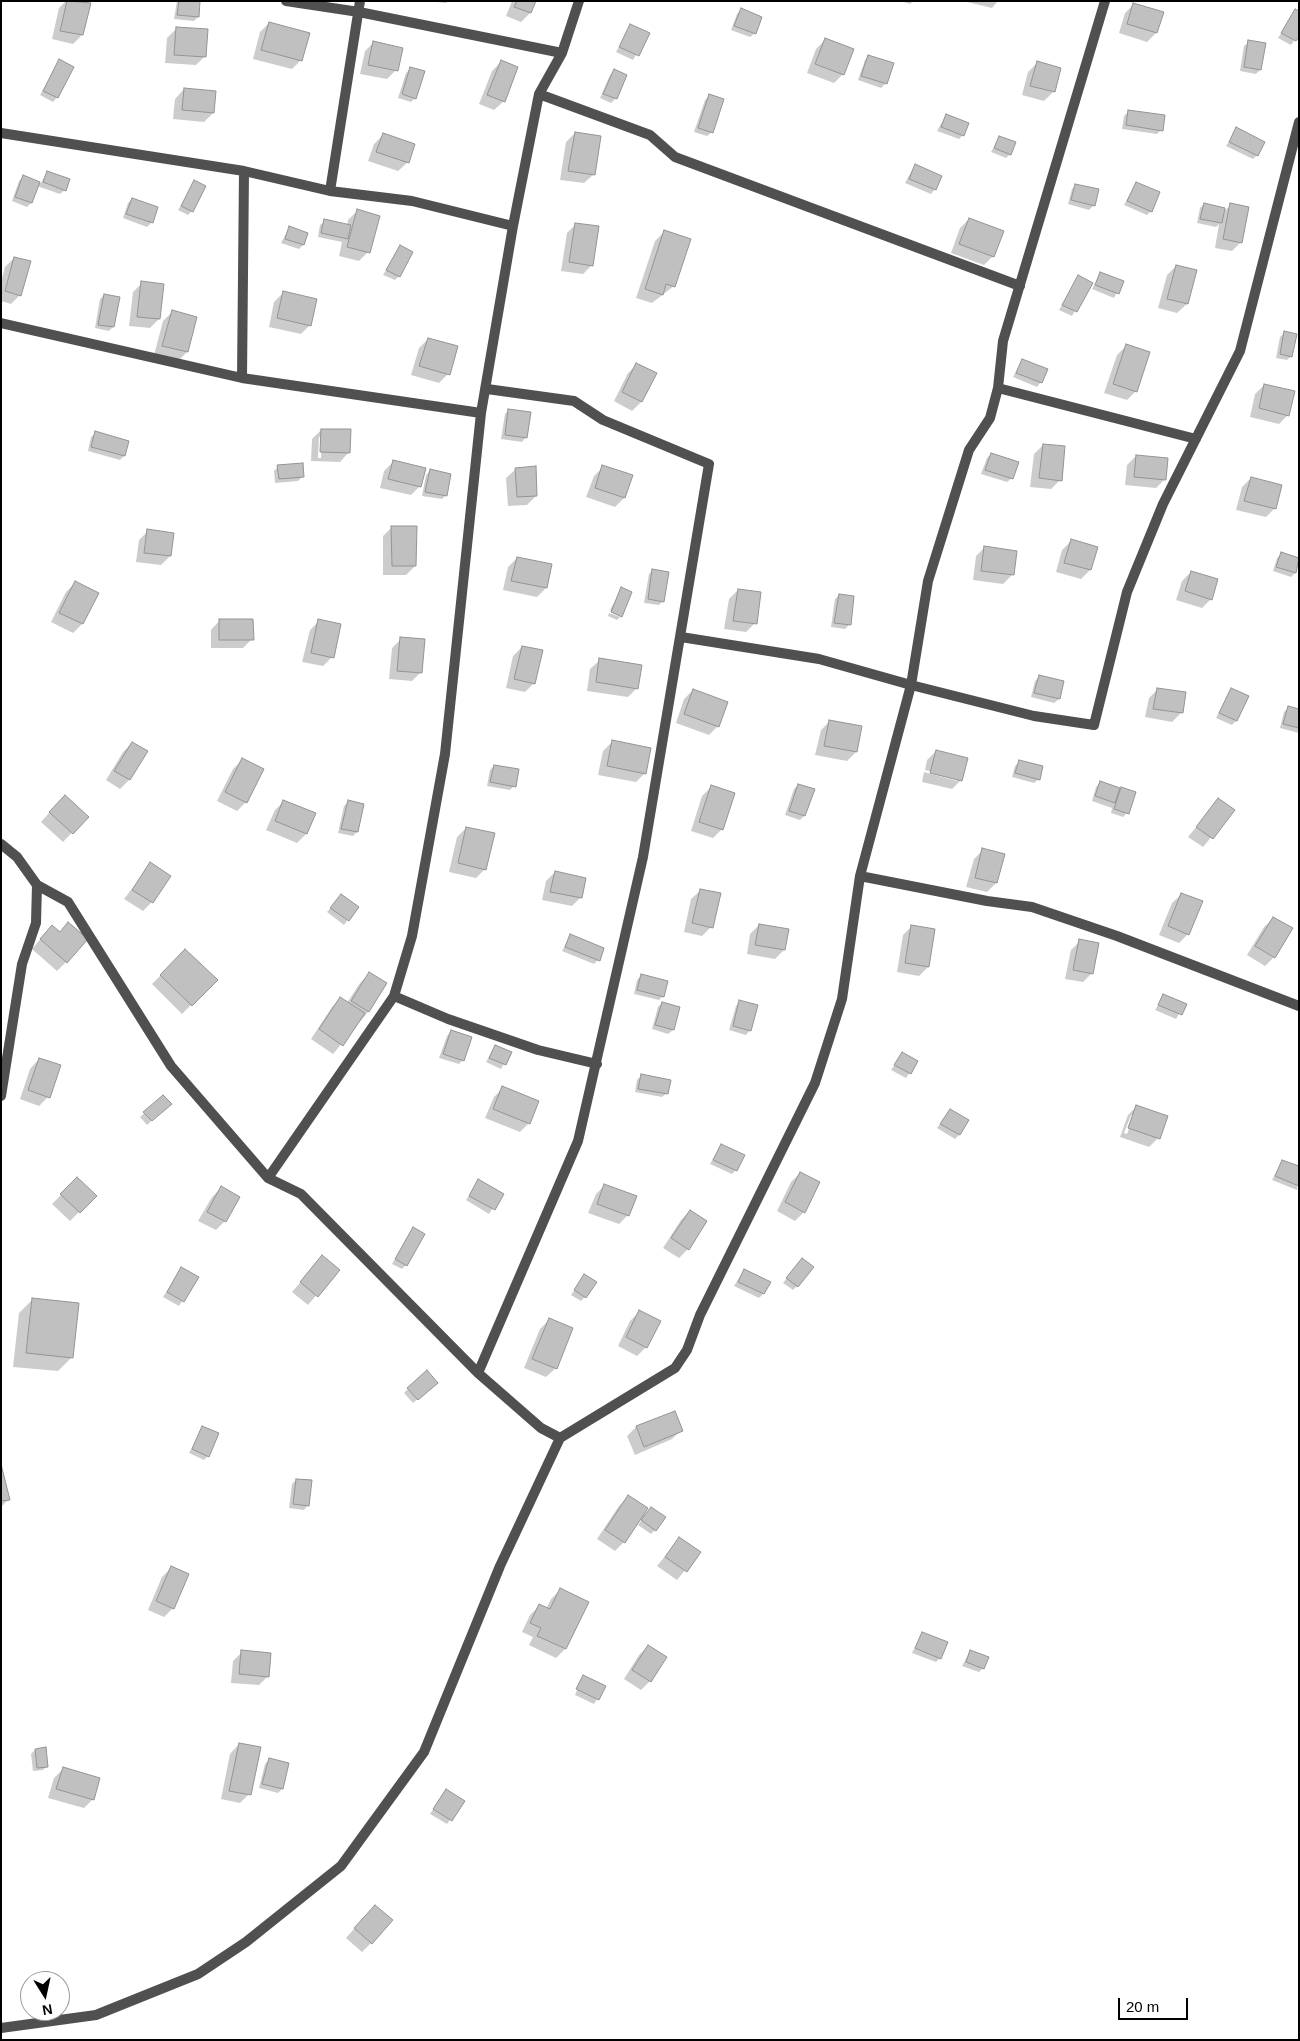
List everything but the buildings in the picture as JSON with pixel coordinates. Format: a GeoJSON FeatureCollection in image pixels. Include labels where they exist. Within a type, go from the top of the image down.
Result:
{"type":"FeatureCollection","features":[{"type":"Feature","properties":{"kind":"street"},"geometry":{"type":"LineString","coordinates":[[286,1],[360,7],[562,53]]}},
{"type":"Feature","properties":{"kind":"street"},"geometry":{"type":"LineString","coordinates":[[268,1178],[394,996],[412,936],[445,754],[482,414],[513,226],[539,94],[562,53],[579,1]]}},
{"type":"Feature","properties":{"kind":"street"},"geometry":{"type":"LineString","coordinates":[[1,2028],[96,2015],[198,1974],[246,1942],[342,1866],[424,1752],[500,1566],[560,1438],[675,1368],[687,1350],[700,1315],[815,1083],[842,999],[860,876],[911,685],[928,581],[970,450],[990,418],[998,388],[1004,340],[1105,1]]}},
{"type":"Feature","properties":{"kind":"street"},"geometry":{"type":"LineString","coordinates":[[330,191],[360,7]]}},
{"type":"Feature","properties":{"kind":"street"},"geometry":{"type":"LineString","coordinates":[[539,94],[650,135],[676,157],[1020,286]]}},
{"type":"Feature","properties":{"kind":"street"},"geometry":{"type":"LineString","coordinates":[[681,638],[818,659],[1034,716],[1094,725],[1127,592],[1163,504],[1240,351],[1299,122]]}},
{"type":"Feature","properties":{"kind":"street"},"geometry":{"type":"LineString","coordinates":[[1,133],[244,171],[330,191],[412,201],[513,226]]}},
{"type":"Feature","properties":{"kind":"street"},"geometry":{"type":"LineString","coordinates":[[242,378],[244,171]]}},
{"type":"Feature","properties":{"kind":"street"},"geometry":{"type":"LineString","coordinates":[[1,323],[242,378],[482,414]]}},
{"type":"Feature","properties":{"kind":"street"},"geometry":{"type":"LineString","coordinates":[[998,388],[1196,439]]}},
{"type":"Feature","properties":{"kind":"street"},"geometry":{"type":"LineString","coordinates":[[478,1373],[578,1140],[643,857],[709,464],[603,420],[574,401],[486,389]]}},
{"type":"Feature","properties":{"kind":"street"},"geometry":{"type":"LineString","coordinates":[[1,844],[16,857],[37,885],[68,902],[171,1066],[268,1178],[301,1194],[478,1373],[541,1428],[560,1438]]}},
{"type":"Feature","properties":{"kind":"street"},"geometry":{"type":"LineString","coordinates":[[860,876],[988,901],[1032,907],[1117,936],[1299,1006]]}},
{"type":"Feature","properties":{"kind":"street"},"geometry":{"type":"LineString","coordinates":[[1,1096],[22,964],[36,922],[37,885]]}},
{"type":"Feature","properties":{"kind":"street"},"geometry":{"type":"LineString","coordinates":[[394,996],[448,1019],[538,1050],[596,1064]]}}]}
